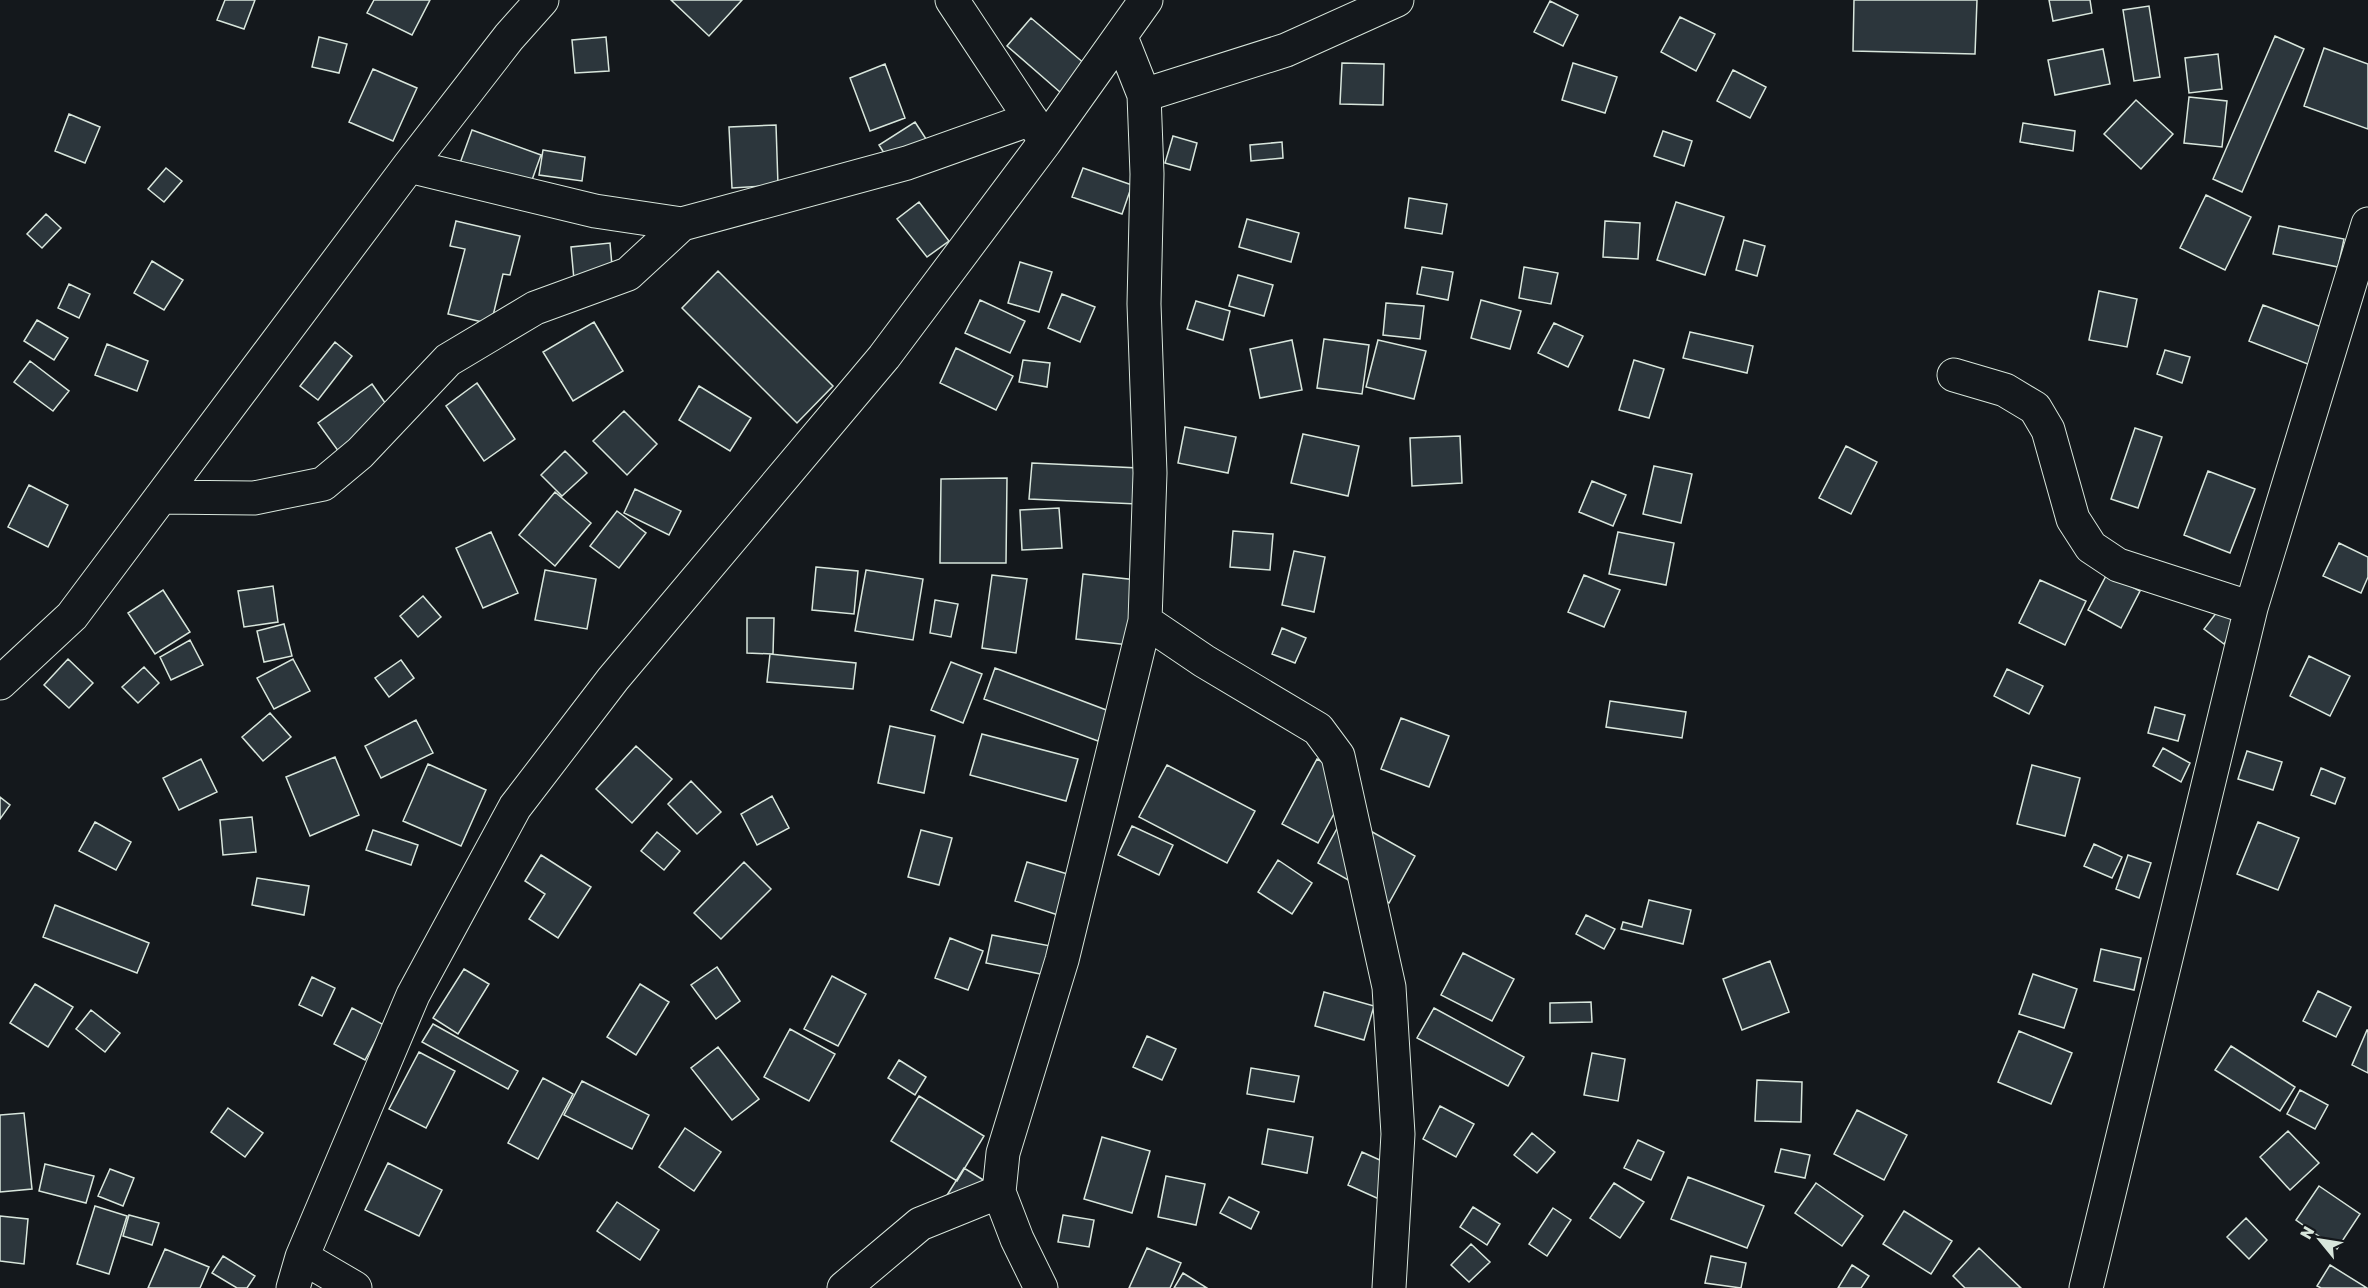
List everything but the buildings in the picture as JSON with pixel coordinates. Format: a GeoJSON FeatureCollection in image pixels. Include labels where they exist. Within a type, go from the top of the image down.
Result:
{"type":"FeatureCollection","features":[{"type":"Feature","properties":{"kind":"street"},"geometry":{"type":"LineString","coordinates":[[0,683],[72,616],[410,166],[509,37],[542,0]]}},
{"type":"Feature","properties":{"kind":"street"},"geometry":{"type":"LineString","coordinates":[[952,0],[1038,130]]}},
{"type":"Feature","properties":{"kind":"street"},"geometry":{"type":"LineString","coordinates":[[292,1288],[302,1257],[413,995],[515,807],[613,679],[884,357],[1038,130],[1121,37],[1146,0]]}},
{"type":"Feature","properties":{"kind":"street"},"geometry":{"type":"LineString","coordinates":[[1144,95],[1286,50],[1396,0]]}},
{"type":"Feature","properties":{"kind":"street"},"geometry":{"type":"LineString","coordinates":[[1041,1288],[1017,1239],[999,1192],[1003,1154],[1062,960],[1145,621],[1150,473],[1144,304],[1147,174],[1144,95],[1121,37]]}},
{"type":"Feature","properties":{"kind":"street"},"geometry":{"type":"LineString","coordinates":[[410,166],[595,211],[682,224],[1038,130]]}},
{"type":"Feature","properties":{"kind":"street"},"geometry":{"type":"LineString","coordinates":[[161,497],[254,498],[323,484],[360,453],[448,360],[536,308],[628,273],[682,224]]}},
{"type":"Feature","properties":{"kind":"street"},"geometry":{"type":"LineString","coordinates":[[2086,1288],[2251,608],[2368,224]]}},
{"type":"Feature","properties":{"kind":"street"},"geometry":{"type":"LineString","coordinates":[[1954,375],[2005,390],[2035,408],[2048,430],[2073,519],[2091,547],[2118,565],[2251,608]]}},
{"type":"Feature","properties":{"kind":"street"},"geometry":{"type":"LineString","coordinates":[[1145,621],[1204,661],[1318,729],[1338,756],[1389,987],[1398,1134],[1389,1288]]}},
{"type":"Feature","properties":{"kind":"street"},"geometry":{"type":"LineString","coordinates":[[844,1288],[920,1224],[999,1192]]}},
{"type":"Feature","properties":{"kind":"street"},"geometry":{"type":"LineString","coordinates":[[302,1257],[355,1288]]}}]}
